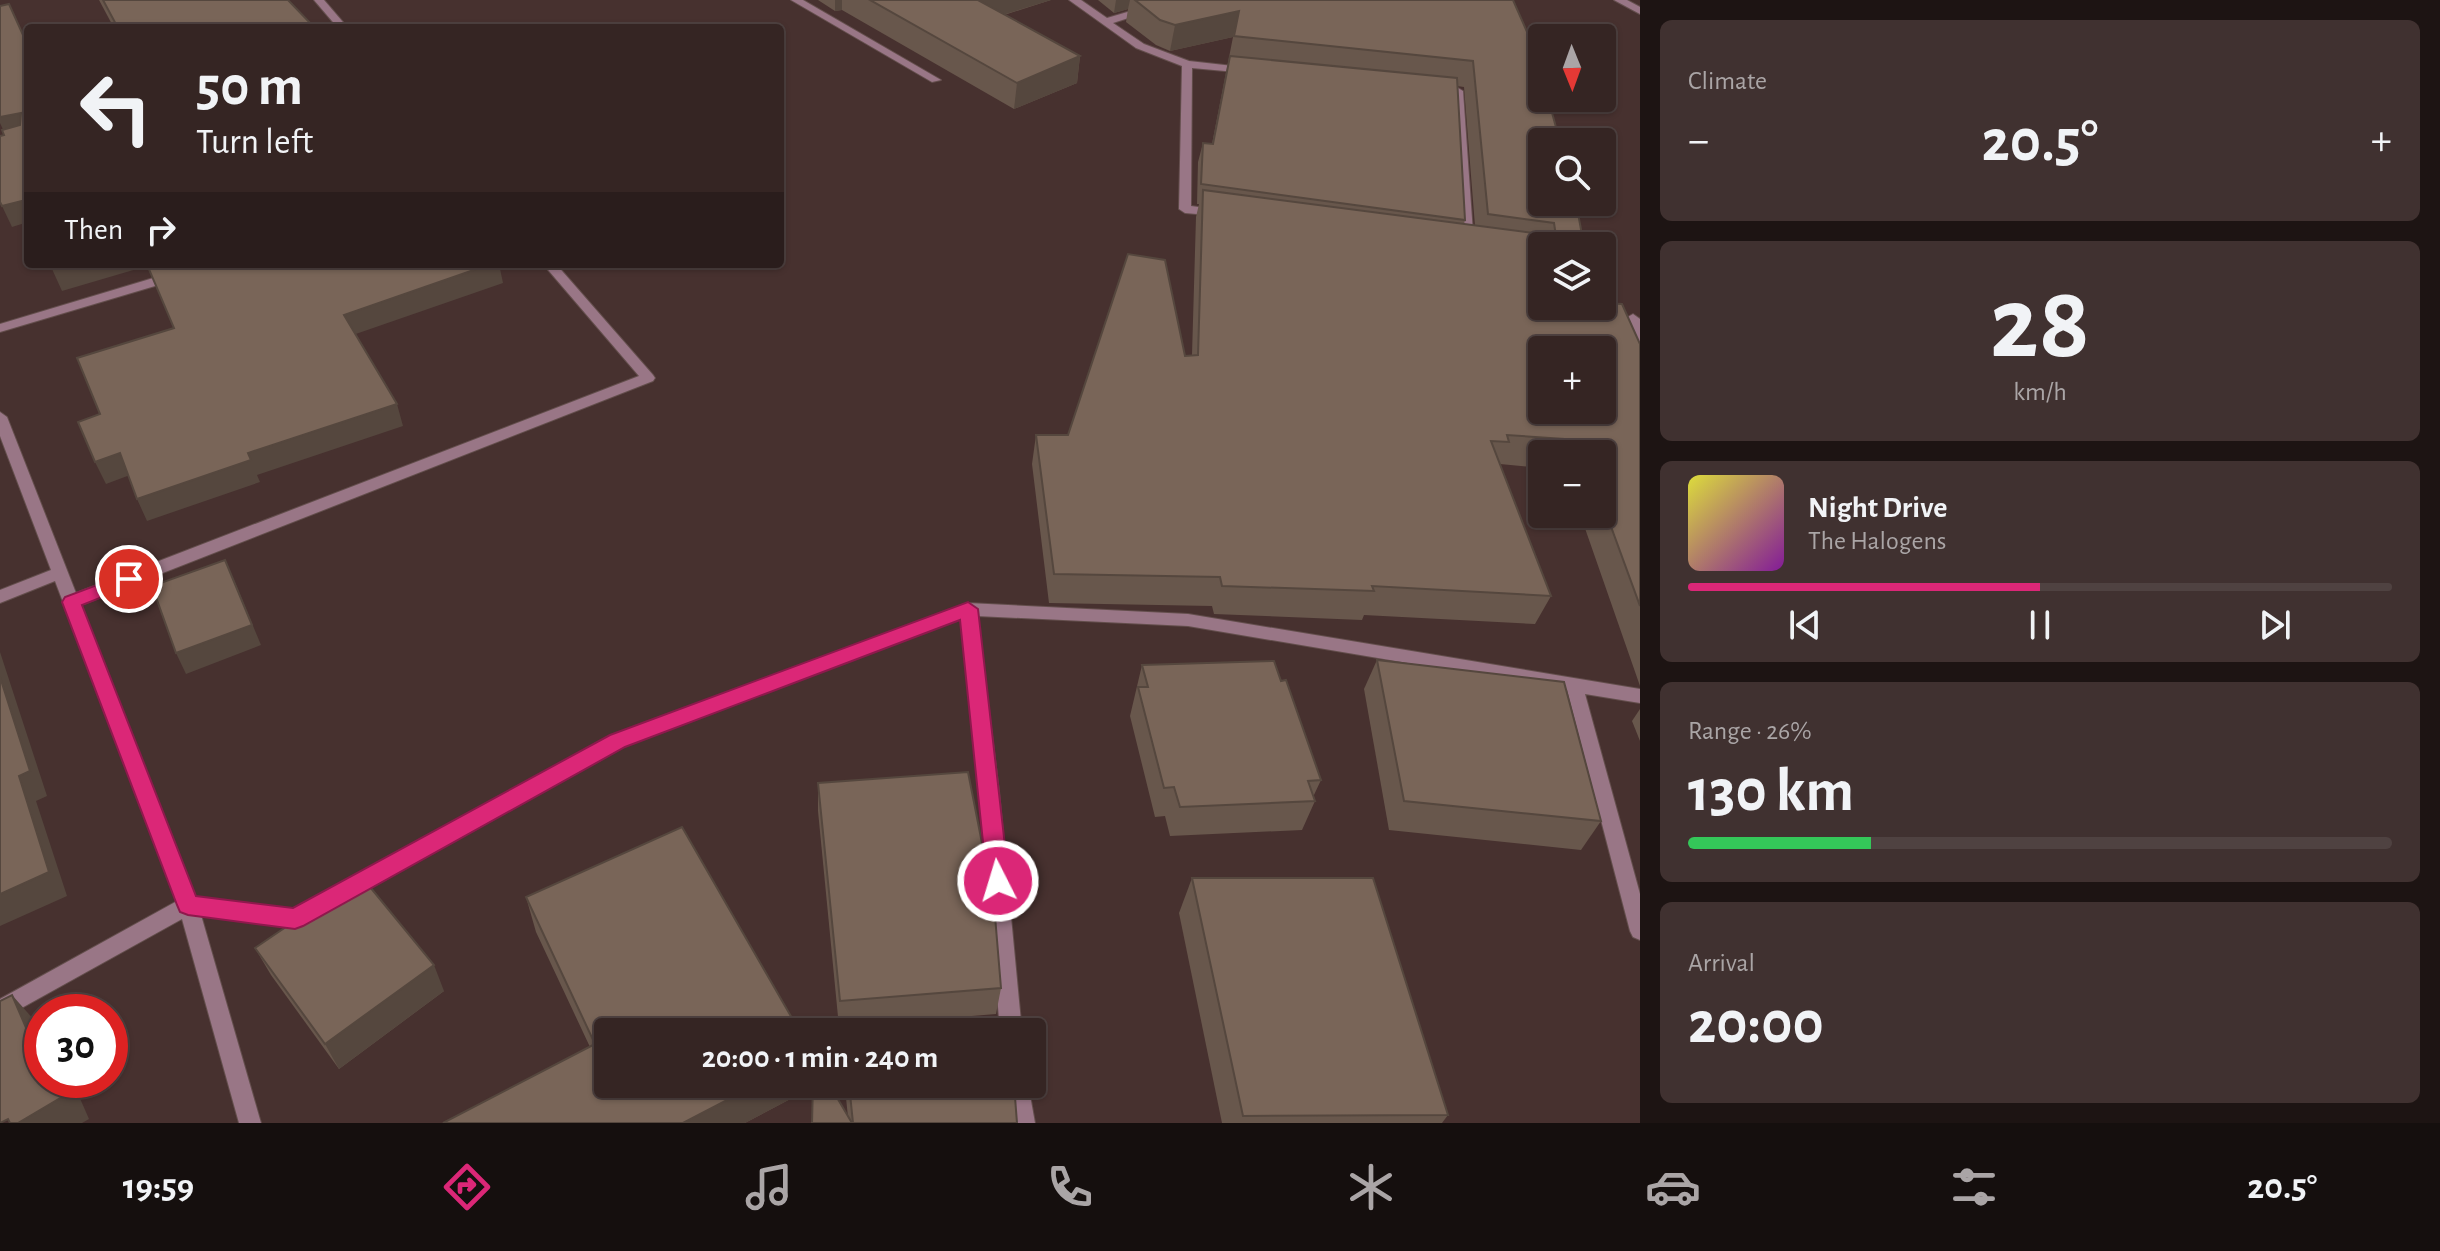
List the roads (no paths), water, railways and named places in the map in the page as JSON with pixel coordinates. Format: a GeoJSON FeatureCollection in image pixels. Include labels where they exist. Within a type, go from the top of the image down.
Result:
{"type":"FeatureCollection","features":[{"type":"Feature","properties":{"kind":"street"},"geometry":{"type":"LineString","coordinates":[[319,0],[340,24]]}},
{"type":"Feature","properties":{"kind":"street"},"geometry":{"type":"LineString","coordinates":[[796,0],[936,80]]}},
{"type":"Feature","properties":{"kind":"street"},"geometry":{"type":"LineString","coordinates":[[1074,0],[1140,46],[1187,64],[1262,72]]}},
{"type":"Feature","properties":{"kind":"street"},"geometry":{"type":"LineString","coordinates":[[1105,22],[1179,0]]}},
{"type":"Feature","properties":{"kind":"street"},"geometry":{"type":"LineString","coordinates":[[1619,0],[1640,11]]}},
{"type":"Feature","properties":{"kind":"street"},"geometry":{"type":"LineString","coordinates":[[1187,64],[1185,209],[1232,215]]}},
{"type":"Feature","properties":{"kind":"street"},"geometry":{"type":"LineString","coordinates":[[1428,88],[1458,91],[1468,248]]}},
{"type":"Feature","properties":{"kind":"street"},"geometry":{"type":"LineString","coordinates":[[1452,246],[1483,250]]}},
{"type":"Feature","properties":{"kind":"street"},"geometry":{"type":"LineString","coordinates":[[0,328],[201,268]]}},
{"type":"Feature","properties":{"kind":"street"},"geometry":{"type":"LineString","coordinates":[[71,602],[648,378],[552,268]]}},
{"type":"Feature","properties":{"kind":"street"},"geometry":{"type":"LineString","coordinates":[[1633,318],[1640,351]]}},
{"type":"Feature","properties":{"kind":"street"},"geometry":{"type":"LineString","coordinates":[[0,417],[188,905],[250,1123]]}},
{"type":"Feature","properties":{"kind":"street"},"geometry":{"type":"LineString","coordinates":[[0,597],[60,573]]}},
{"type":"Feature","properties":{"kind":"street"},"geometry":{"type":"LineString","coordinates":[[968,609],[990,791],[1010,1018]]}},
{"type":"Feature","properties":{"kind":"street"},"geometry":{"type":"LineString","coordinates":[[0,1010],[188,905],[295,918],[618,741],[968,609],[1188,620],[1640,696]]}},
{"type":"Feature","properties":{"kind":"street"},"geometry":{"type":"LineString","coordinates":[[1574,685],[1640,931]]}},
{"type":"Feature","properties":{"kind":"street"},"geometry":{"type":"LineString","coordinates":[[1020,1098],[1024,1123]]}}]}
